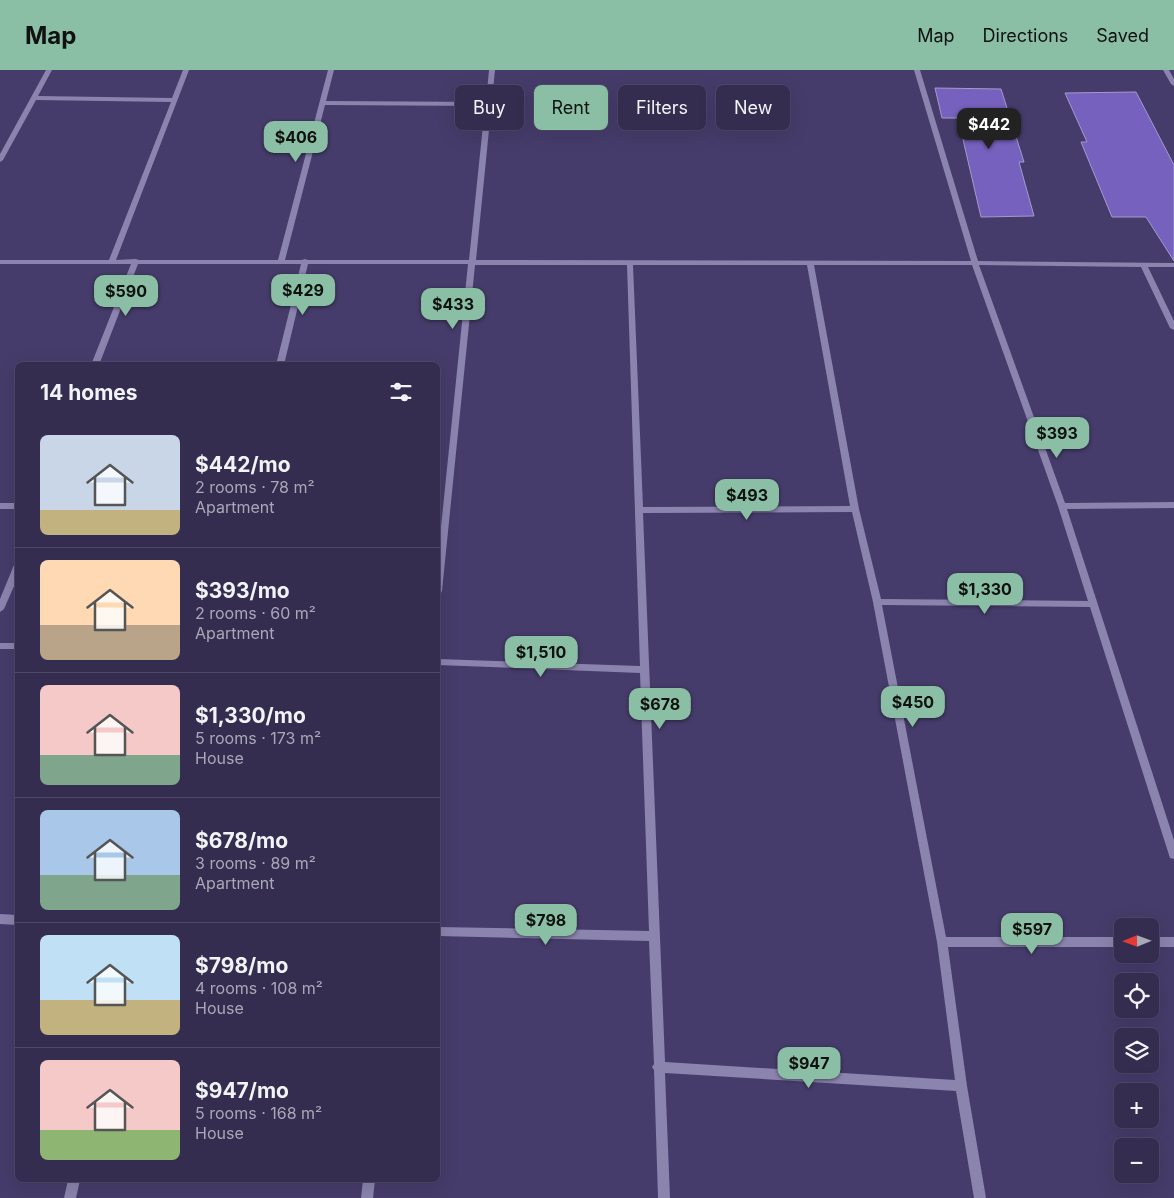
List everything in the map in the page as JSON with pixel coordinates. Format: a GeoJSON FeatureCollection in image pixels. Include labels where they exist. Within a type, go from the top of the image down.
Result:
{"type":"FeatureCollection","features":[{"type":"Feature","properties":{"kind":"street"},"geometry":{"type":"LineString","coordinates":[[0,160],[49,70]]}},
{"type":"Feature","properties":{"kind":"street"},"geometry":{"type":"LineString","coordinates":[[112,262],[186,70]]}},
{"type":"Feature","properties":{"kind":"street"},"geometry":{"type":"LineString","coordinates":[[281,261],[331,70]]}},
{"type":"Feature","properties":{"kind":"street"},"geometry":{"type":"LineString","coordinates":[[490,85],[492,70]]}},
{"type":"Feature","properties":{"kind":"street"},"geometry":{"type":"LineString","coordinates":[[917,70],[975,262],[1062,506],[1174,854]]}},
{"type":"Feature","properties":{"kind":"street"},"geometry":{"type":"LineString","coordinates":[[1166,70],[1174,84]]}},
{"type":"Feature","properties":{"kind":"street"},"geometry":{"type":"LineString","coordinates":[[34,98],[175,100]]}},
{"type":"Feature","properties":{"kind":"street"},"geometry":{"type":"LineString","coordinates":[[323,103],[455,104]]}},
{"type":"Feature","properties":{"kind":"street"},"geometry":{"type":"LineString","coordinates":[[440,569],[485,130]]}},
{"type":"Feature","properties":{"kind":"street"},"geometry":{"type":"LineString","coordinates":[[96,362],[136,261]]}},
{"type":"Feature","properties":{"kind":"street"},"geometry":{"type":"LineString","coordinates":[[0,262],[305,261],[630,264],[975,262],[1174,265]]}},
{"type":"Feature","properties":{"kind":"street"},"geometry":{"type":"LineString","coordinates":[[281,362],[305,261]]}},
{"type":"Feature","properties":{"kind":"street"},"geometry":{"type":"LineString","coordinates":[[630,264],[664,1198]]}},
{"type":"Feature","properties":{"kind":"street"},"geometry":{"type":"LineString","coordinates":[[810,264],[855,509],[877,602],[942,942],[961,1086],[980,1198]]}},
{"type":"Feature","properties":{"kind":"street"},"geometry":{"type":"LineString","coordinates":[[1144,266],[1174,328]]}},
{"type":"Feature","properties":{"kind":"street"},"geometry":{"type":"LineString","coordinates":[[440,492],[447,493]]}},
{"type":"Feature","properties":{"kind":"street"},"geometry":{"type":"LineString","coordinates":[[1062,506],[1174,505]]}},
{"type":"Feature","properties":{"kind":"street"},"geometry":{"type":"LineString","coordinates":[[0,506],[15,506]]}},
{"type":"Feature","properties":{"kind":"street"},"geometry":{"type":"LineString","coordinates":[[640,510],[855,509]]}},
{"type":"Feature","properties":{"kind":"street"},"geometry":{"type":"LineString","coordinates":[[0,609],[15,572]]}},
{"type":"Feature","properties":{"kind":"street"},"geometry":{"type":"LineString","coordinates":[[877,602],[1094,604]]}},
{"type":"Feature","properties":{"kind":"street"},"geometry":{"type":"LineString","coordinates":[[0,646],[15,646]]}},
{"type":"Feature","properties":{"kind":"street"},"geometry":{"type":"LineString","coordinates":[[440,662],[645,670]]}},
{"type":"Feature","properties":{"kind":"street"},"geometry":{"type":"LineString","coordinates":[[0,919],[15,920]]}},
{"type":"Feature","properties":{"kind":"street"},"geometry":{"type":"LineString","coordinates":[[440,932],[654,936]]}},
{"type":"Feature","properties":{"kind":"street"},"geometry":{"type":"LineString","coordinates":[[942,942],[1114,942]]}},
{"type":"Feature","properties":{"kind":"street"},"geometry":{"type":"LineString","coordinates":[[1159,942],[1174,942]]}},
{"type":"Feature","properties":{"kind":"street"},"geometry":{"type":"LineString","coordinates":[[658,1067],[961,1086]]}},
{"type":"Feature","properties":{"kind":"street"},"geometry":{"type":"LineString","coordinates":[[70,1198],[74,1182]]}},
{"type":"Feature","properties":{"kind":"street"},"geometry":{"type":"LineString","coordinates":[[368,1198],[369,1182]]}},
{"type":"Feature","properties":{"kind":"building"},"geometry":{"type":"Polygon","coordinates":[[[935,88],[1001,89],[1024,162],[1019,162],[1034,216],[981,217],[958,118],[942,118],[935,88]]]}},
{"type":"Feature","properties":{"kind":"building"},"geometry":{"type":"Polygon","coordinates":[[[1136,92],[1174,165],[1174,261],[1146,217],[1112,217],[1081,142],[1087,142],[1065,93],[1136,92]]]}}]}
